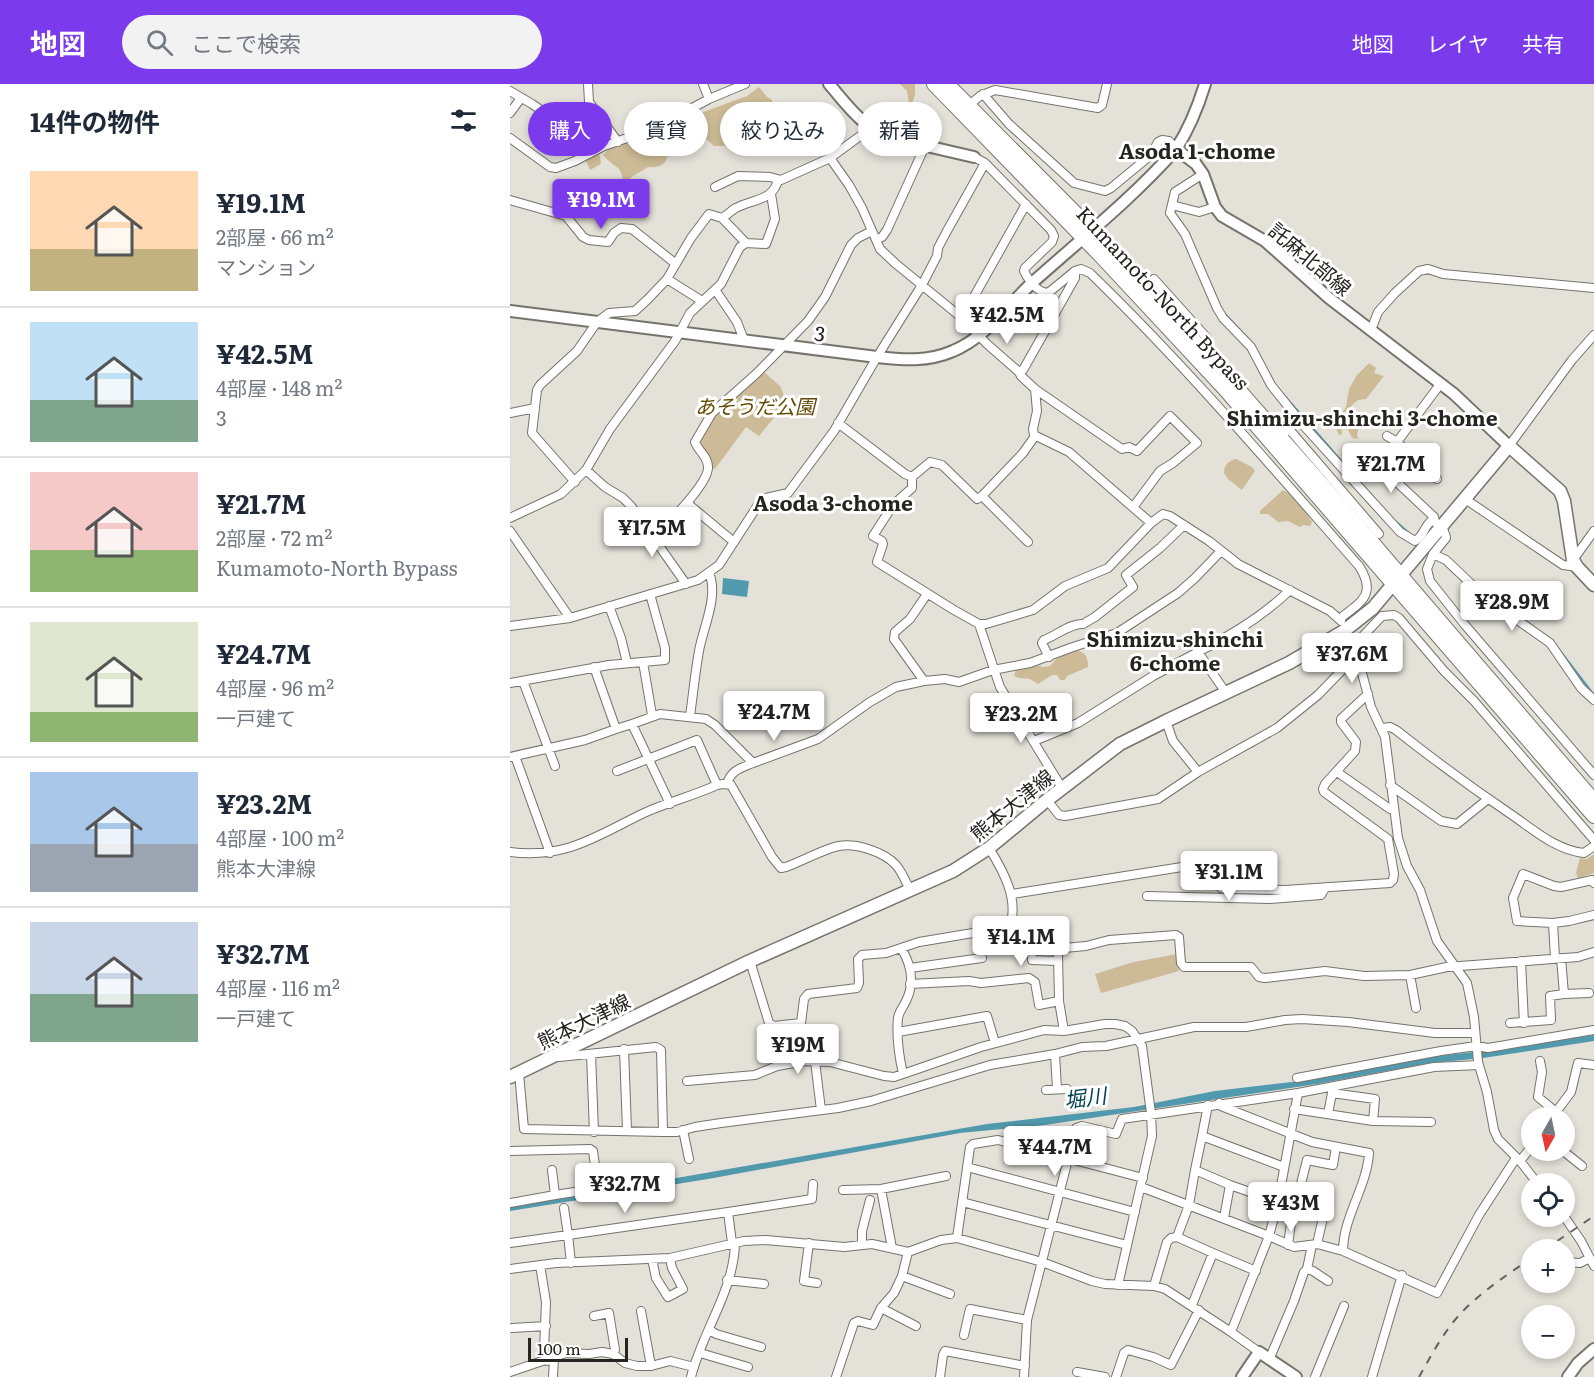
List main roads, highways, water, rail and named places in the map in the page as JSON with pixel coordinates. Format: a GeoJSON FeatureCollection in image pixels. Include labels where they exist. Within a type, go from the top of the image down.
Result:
{"type":"FeatureCollection","features":[{"type":"Feature","properties":{"kind":"highway","name":"Kumamoto-North Bypass"},"geometry":{"type":"LineString","coordinates":[[934,84],[1087,235],[1145,287],[1280,436],[1345,502],[1396,579]]}},
{"type":"Feature","properties":{"kind":"highway","name":"Kumamoto-North Bypass"},"geometry":{"type":"LineString","coordinates":[[947,84],[1087,235],[1396,579],[1561,770],[1594,816]]}},
{"type":"Feature","properties":{"kind":"highway","name":"Kumamoto-North Bypass"},"geometry":{"type":"LineString","coordinates":[[1561,770],[1594,801]]}},
{"type":"Feature","properties":{"kind":"main road","name":"熊本大津線"},"geometry":{"type":"LineString","coordinates":[[515,1075],[750,961],[953,871],[989,848],[1120,744],[1289,663],[1373,608],[1438,524],[1465,499],[1509,446],[1560,491],[1564,501],[1575,564],[1594,585]]}},
{"type":"Feature","properties":{"kind":"water"},"geometry":{"type":"Polygon","coordinates":[[[723,578],[749,581],[747,597],[722,594],[723,578]]]}},
{"type":"Feature","properties":{"kind":"water"},"geometry":{"type":"Polygon","coordinates":[[[1594,1035],[1594,1041],[1483,1058],[1430,1063],[1317,1084],[1045,1125],[960,1133],[708,1179],[510,1211],[510,1207],[987,1124],[1134,1107],[1215,1091],[1300,1081],[1437,1056],[1594,1035]]]}},
{"type":"Feature","properties":{"kind":"waterway"},"geometry":{"type":"LineString","coordinates":[[1225,314],[1251,342]]}},
{"type":"Feature","properties":{"kind":"waterway"},"geometry":{"type":"LineString","coordinates":[[1282,393],[1373,497]]}},
{"type":"Feature","properties":{"kind":"waterway"},"geometry":{"type":"LineString","coordinates":[[1393,519],[1409,533]]}},
{"type":"Feature","properties":{"kind":"waterway"},"geometry":{"type":"LineString","coordinates":[[1482,589],[1550,639]]}},
{"type":"Feature","properties":{"kind":"waterway"},"geometry":{"type":"LineString","coordinates":[[1558,648],[1594,695]]}},
{"type":"Feature","properties":{"kind":"railway"},"geometry":{"type":"LineString","coordinates":[[1560,1239],[1594,1216]]}},
{"type":"Feature","properties":{"kind":"railway"},"geometry":{"type":"LineString","coordinates":[[1419,1377],[1457,1317],[1488,1289],[1521,1265]]}},
{"type":"Feature","properties":{"kind":"district","name":"Asoda 1-chome"},"geometry":{"type":"Point","coordinates":[1197,149]}},
{"type":"Feature","properties":{"kind":"district","name":"Shimizu-shinchi 3-chome"},"geometry":{"type":"Point","coordinates":[1362,416]}},
{"type":"Feature","properties":{"kind":"district","name":"Asoda 3-chome"},"geometry":{"type":"Point","coordinates":[833,501]}},
{"type":"Feature","properties":{"kind":"district","name":"Shimizu-shinchi 6-chome"},"geometry":{"type":"Point","coordinates":[1175,649]}},
{"type":"Feature","properties":{"kind":"park label","name":"あそうだ公園"},"geometry":{"type":"Point","coordinates":[755,405]}},
{"type":"Feature","properties":{"kind":"water label","name":"堀川"},"geometry":{"type":"Point","coordinates":[1085,1096]}}]}
